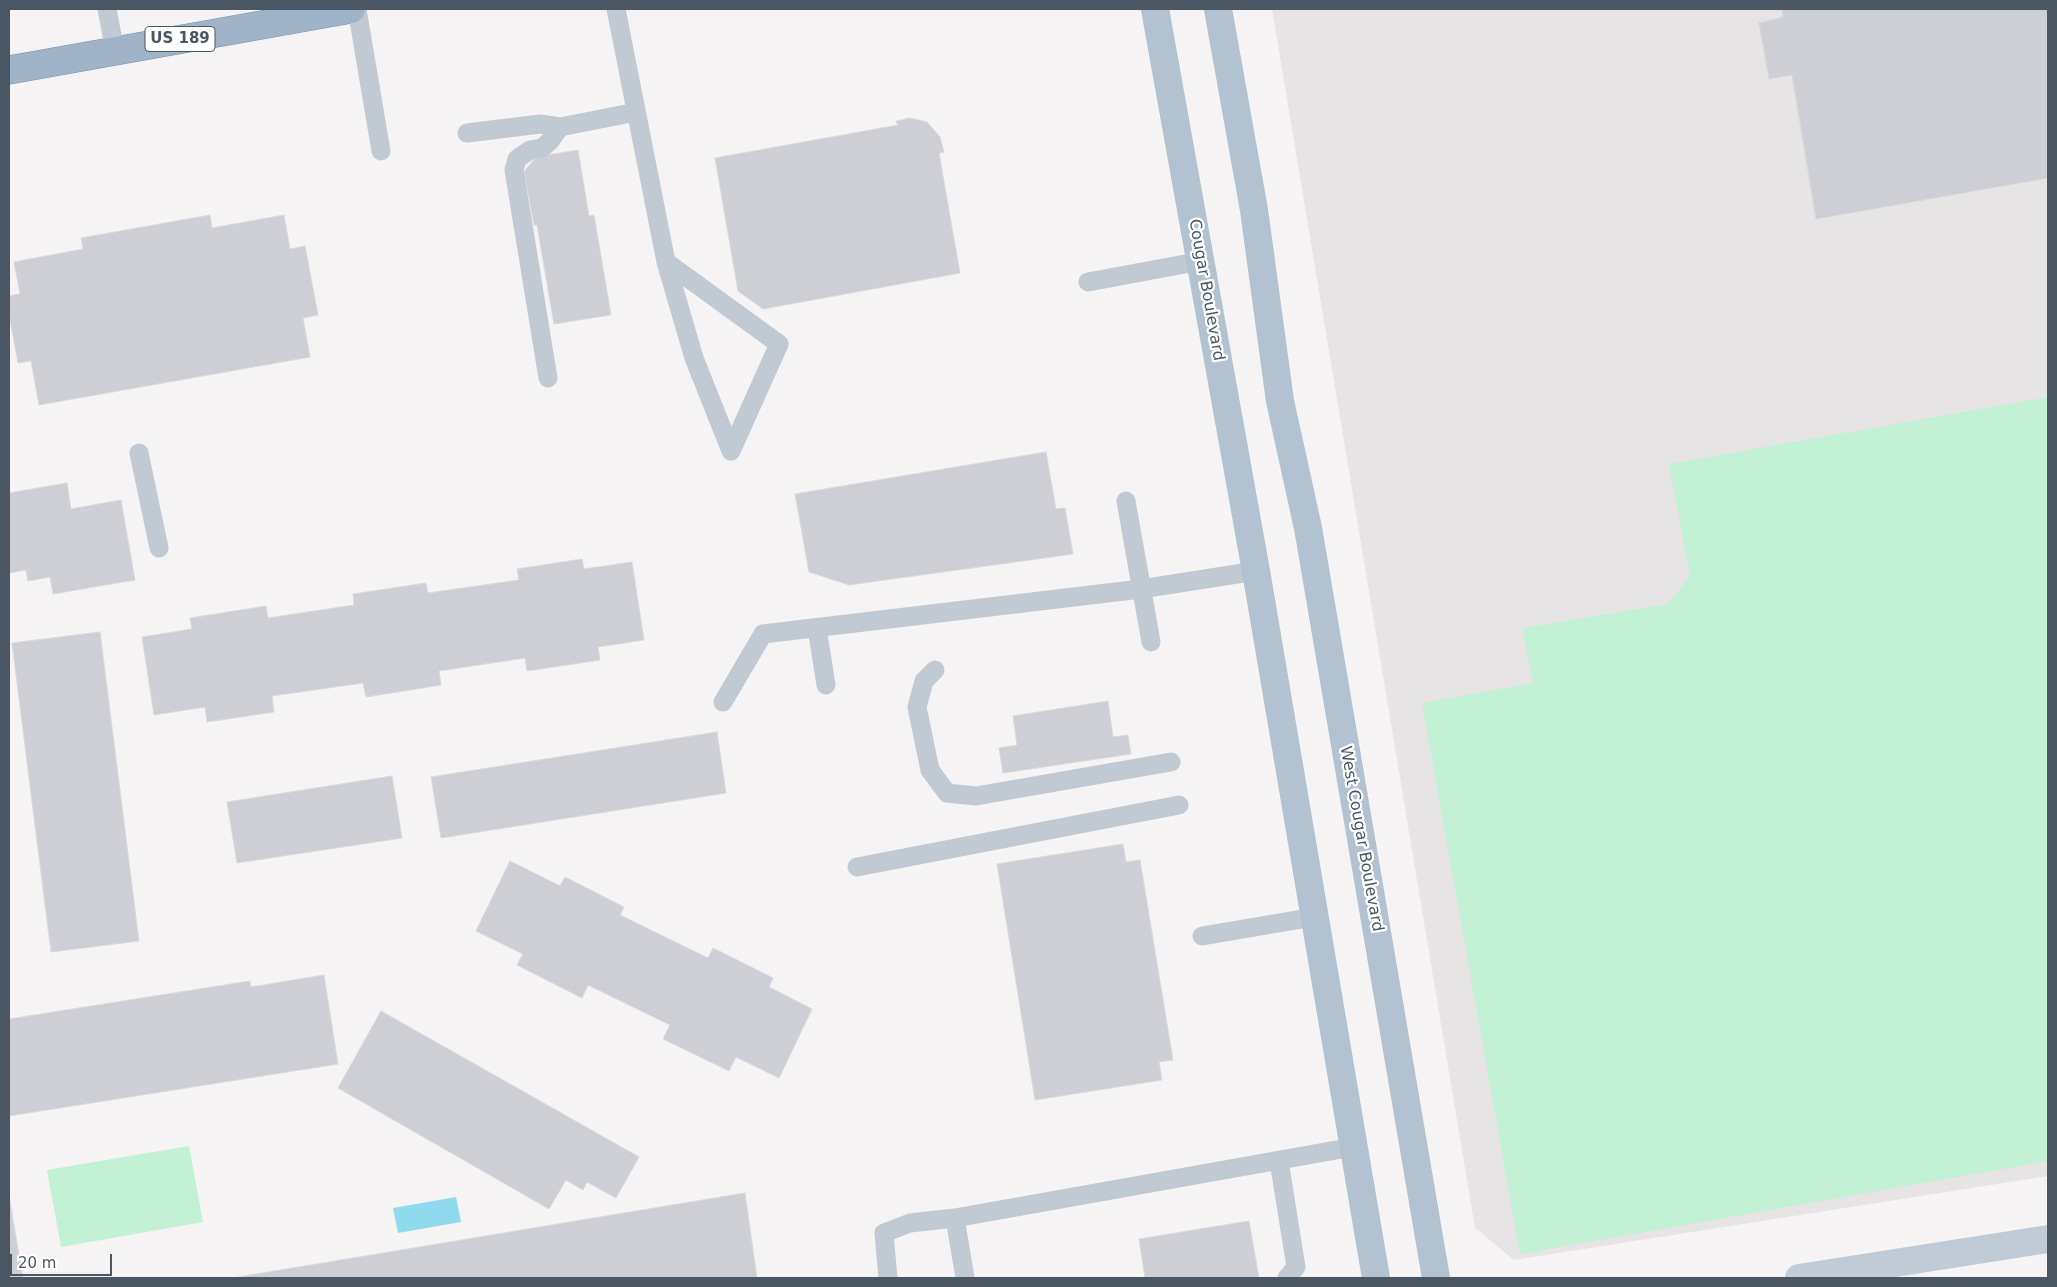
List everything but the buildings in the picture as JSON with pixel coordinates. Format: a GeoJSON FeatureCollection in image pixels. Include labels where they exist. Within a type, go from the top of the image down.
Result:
{"type":"FeatureCollection","features":[{"type":"Feature","properties":{"kind":"highway","name":"US 189"},"geometry":{"type":"LineString","coordinates":[[9,70],[351,9]]}},
{"type":"Feature","properties":{"kind":"main road","name":"Cougar Boulevard"},"geometry":{"type":"LineString","coordinates":[[1155,9],[1256,571]]}},
{"type":"Feature","properties":{"kind":"main road","name":"West Cougar Boulevard"},"geometry":{"type":"LineString","coordinates":[[1218,9],[1254,210],[1280,401],[1311,546],[1436,1278]]}},
{"type":"Feature","properties":{"kind":"main road"},"geometry":{"type":"LineString","coordinates":[[1256,571],[1376,1278]]}},
{"type":"Feature","properties":{"kind":"main road"},"geometry":{"type":"LineString","coordinates":[[1799,1278],[2048,1239]]}},
{"type":"Feature","properties":{"kind":"lane"},"geometry":{"type":"LineString","coordinates":[[107,9],[115,51]]}},
{"type":"Feature","properties":{"kind":"lane"},"geometry":{"type":"LineString","coordinates":[[357,9],[381,151]]}},
{"type":"Feature","properties":{"kind":"lane"},"geometry":{"type":"LineString","coordinates":[[616,9],[666,262],[694,358],[731,451],[780,344],[666,262]]}},
{"type":"Feature","properties":{"kind":"lane"},"geometry":{"type":"LineString","coordinates":[[467,133],[540,124],[560,127],[636,112]]}},
{"type":"Feature","properties":{"kind":"lane"},"geometry":{"type":"LineString","coordinates":[[548,378],[514,170],[517,159],[530,150],[542,148],[550,141],[560,127]]}},
{"type":"Feature","properties":{"kind":"lane"},"geometry":{"type":"LineString","coordinates":[[1088,282],[1201,261]]}},
{"type":"Feature","properties":{"kind":"lane"},"geometry":{"type":"LineString","coordinates":[[139,453],[159,548]]}},
{"type":"Feature","properties":{"kind":"lane"},"geometry":{"type":"LineString","coordinates":[[1126,501],[1151,642]]}},
{"type":"Feature","properties":{"kind":"lane"},"geometry":{"type":"LineString","coordinates":[[723,702],[763,634],[1141,589],[1256,571]]}},
{"type":"Feature","properties":{"kind":"lane"},"geometry":{"type":"LineString","coordinates":[[817,628],[826,685]]}},
{"type":"Feature","properties":{"kind":"lane"},"geometry":{"type":"LineString","coordinates":[[935,670],[924,681],[917,707],[930,770],[948,794],[976,796],[1171,762]]}},
{"type":"Feature","properties":{"kind":"lane"},"geometry":{"type":"LineString","coordinates":[[857,867],[1179,805]]}},
{"type":"Feature","properties":{"kind":"lane"},"geometry":{"type":"LineString","coordinates":[[1202,936],[1314,917]]}},
{"type":"Feature","properties":{"kind":"lane"},"geometry":{"type":"LineString","coordinates":[[888,1278],[884,1232],[910,1224],[955,1218],[1353,1147]]}},
{"type":"Feature","properties":{"kind":"lane"},"geometry":{"type":"LineString","coordinates":[[1279,1161],[1296,1267],[1287,1278]]}},
{"type":"Feature","properties":{"kind":"lane"},"geometry":{"type":"LineString","coordinates":[[955,1218],[965,1278]]}},
{"type":"Feature","properties":{"kind":"shaded area"},"geometry":{"type":"Polygon","coordinates":[[[1272,9],[2048,9],[2048,1176],[1514,1260],[1475,1228],[1272,9]]]}},
{"type":"Feature","properties":{"kind":"green space"},"geometry":{"type":"Polygon","coordinates":[[[2048,397],[2048,1161],[1520,1254],[1422,703],[1533,683],[1522,628],[1668,604],[1690,576],[1669,464],[2048,397]]]}},
{"type":"Feature","properties":{"kind":"green space"},"geometry":{"type":"Polygon","coordinates":[[[189,1146],[203,1222],[61,1247],[47,1170],[189,1146]]]}},
{"type":"Feature","properties":{"kind":"water"},"geometry":{"type":"Polygon","coordinates":[[[456,1197],[461,1222],[398,1233],[393,1208],[456,1197]]]}}]}
